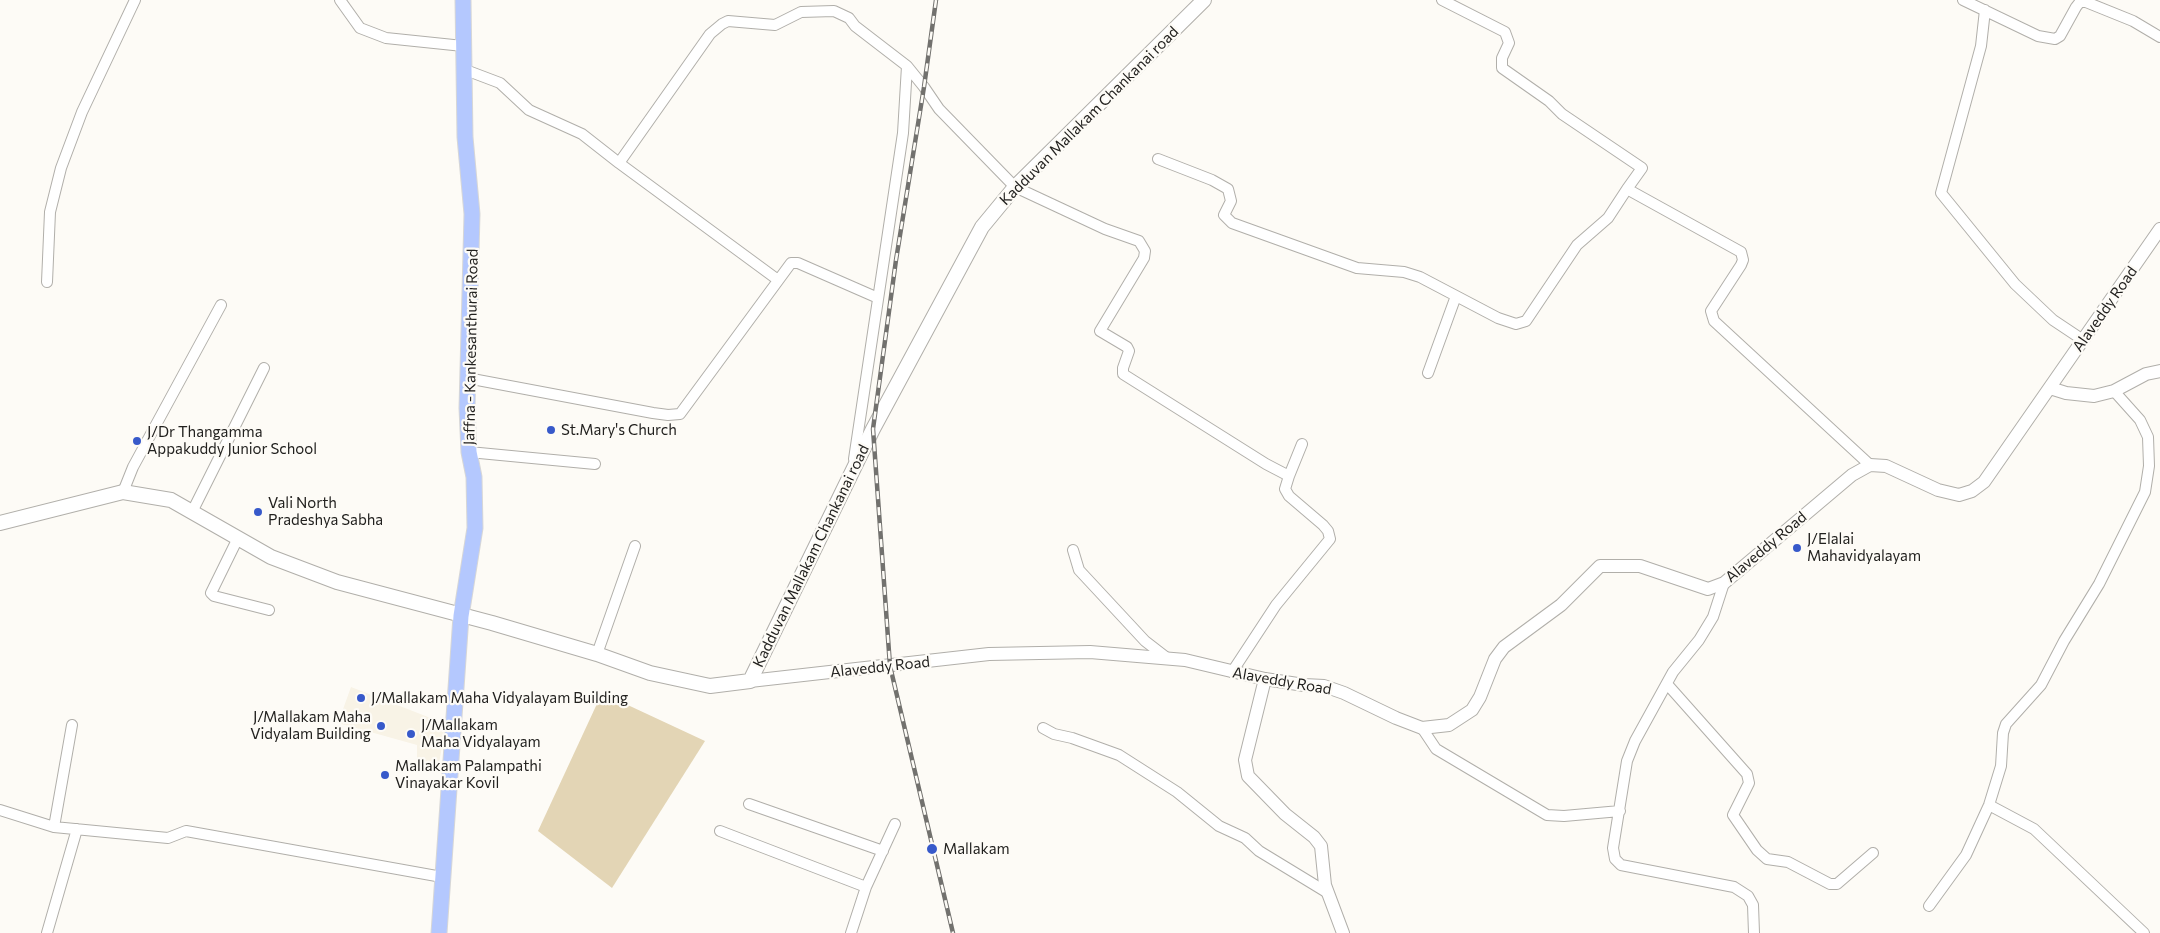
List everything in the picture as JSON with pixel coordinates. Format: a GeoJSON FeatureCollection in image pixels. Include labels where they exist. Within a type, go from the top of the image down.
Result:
{"type":"FeatureCollection","features":[{"type":"Feature","properties":{"kind":"main road","name":"Jaffna - Kankesanthurai Road"},"geometry":{"type":"LineString","coordinates":[[439,933],[461,616],[475,528],[474,477],[469,452],[467,378],[472,214],[465,137],[463,0]]}},
{"type":"Feature","properties":{"kind":"main road","name":"Kadduvan Mallakam Chankanai road"},"geometry":{"type":"LineString","coordinates":[[0,522],[123,492],[171,500],[272,557],[337,582],[597,654],[650,673],[710,686],[750,681],[873,429],[982,227],[1015,187],[1204,0]]}},
{"type":"Feature","properties":{"kind":"street"},"geometry":{"type":"LineString","coordinates":[[47,282],[50,212],[61,168],[82,112],[135,0]]}},
{"type":"Feature","properties":{"kind":"street"},"geometry":{"type":"LineString","coordinates":[[340,0],[360,28],[369,32],[386,38],[463,46]]}},
{"type":"Feature","properties":{"kind":"street"},"geometry":{"type":"LineString","coordinates":[[1158,159],[1212,180],[1228,189],[1231,201],[1224,215],[1232,223],[1357,268],[1404,272],[1420,277],[1498,318],[1516,324],[1526,322],[1577,245],[1608,218],[1642,168],[1562,114],[1550,101],[1502,68],[1502,58],[1509,43],[1504,32],[1442,0]]}},
{"type":"Feature","properties":{"kind":"street"},"geometry":{"type":"LineString","coordinates":[[1963,0],[1979,5],[2038,36],[2055,39],[2060,36],[2076,7],[2080,2],[2086,2],[2133,21],[2160,37]]}},
{"type":"Feature","properties":{"kind":"street"},"geometry":{"type":"LineString","coordinates":[[1979,5],[1981,46],[1941,193],[2015,284],[2053,320],[2084,340]]}},
{"type":"Feature","properties":{"kind":"street"},"geometry":{"type":"LineString","coordinates":[[619,162],[710,34],[728,21],[775,26],[801,12],[834,11],[848,18],[855,26],[906,66],[939,109],[1015,187],[1105,229],[1139,241],[1145,251],[1144,258],[1100,331],[1127,347],[1129,351],[1123,374],[1288,476]]}},
{"type":"Feature","properties":{"kind":"street"},"geometry":{"type":"LineString","coordinates":[[852,471],[903,133],[906,66]]}},
{"type":"Feature","properties":{"kind":"street"},"geometry":{"type":"LineString","coordinates":[[463,70],[500,83],[529,110],[582,134],[778,280]]}},
{"type":"Feature","properties":{"kind":"street"},"geometry":{"type":"LineString","coordinates":[[1626,189],[1741,252],[1743,260],[1741,265],[1711,312],[1714,321],[1870,466]]}},
{"type":"Feature","properties":{"kind":"street","name":"Alaveddy Road"},"geometry":{"type":"LineString","coordinates":[[750,681],[989,654],[1090,652],[1186,660],[1265,679],[1324,686],[1422,728],[1449,725],[1472,710],[1499,652],[1516,637],[1561,605],[1600,566],[1640,566],[1708,589],[1724,583],[1852,475],[1870,466],[1886,466],[1938,490],[1959,495],[1972,492],[1984,482],[2160,229]]}},
{"type":"Feature","properties":{"kind":"street"},"geometry":{"type":"LineString","coordinates":[[467,378],[652,413],[680,414],[791,263],[798,263],[878,298]]}},
{"type":"Feature","properties":{"kind":"street"},"geometry":{"type":"LineString","coordinates":[[1428,373],[1456,296]]}},
{"type":"Feature","properties":{"kind":"street"},"geometry":{"type":"LineString","coordinates":[[123,492],[133,467],[221,305]]}},
{"type":"Feature","properties":{"kind":"street"},"geometry":{"type":"LineString","coordinates":[[192,512],[264,368]]}},
{"type":"Feature","properties":{"kind":"street"},"geometry":{"type":"LineString","coordinates":[[2050,388],[2066,394],[2094,396],[2114,391],[2146,374],[2160,371]]}},
{"type":"Feature","properties":{"kind":"street"},"geometry":{"type":"LineString","coordinates":[[1929,906],[1966,855],[1989,805],[2001,766],[2003,733],[2006,724],[2041,685],[2064,641],[2099,584],[2145,492],[2149,466],[2148,437],[2140,420],[2114,391]]}},
{"type":"Feature","properties":{"kind":"street"},"geometry":{"type":"LineString","coordinates":[[1232,672],[1276,605],[1330,539],[1323,525],[1288,496],[1285,489],[1288,476],[1302,444]]}},
{"type":"Feature","properties":{"kind":"street"},"geometry":{"type":"LineString","coordinates":[[469,452],[595,464]]}},
{"type":"Feature","properties":{"kind":"street"},"geometry":{"type":"LineString","coordinates":[[238,538],[211,593],[214,596],[269,610]]}},
{"type":"Feature","properties":{"kind":"street"},"geometry":{"type":"LineString","coordinates":[[597,654],[635,546]]}},
{"type":"Feature","properties":{"kind":"street"},"geometry":{"type":"LineString","coordinates":[[1073,550],[1080,570],[1145,641],[1167,658]]}},
{"type":"Feature","properties":{"kind":"street"},"geometry":{"type":"LineString","coordinates":[[1724,583],[1713,617],[1667,684],[1627,761],[1613,848],[1615,859],[1621,865],[1734,887],[1748,896],[1753,905],[1754,933]]}},
{"type":"Feature","properties":{"kind":"street"},"geometry":{"type":"LineString","coordinates":[[1265,679],[1246,760],[1248,776],[1285,814],[1314,837],[1321,846],[1328,893],[1343,933]]}},
{"type":"Feature","properties":{"kind":"street"},"geometry":{"type":"LineString","coordinates":[[1667,684],[1747,774],[1749,783],[1733,815],[1757,850],[1767,859],[1788,862],[1830,884],[1837,884],[1873,853]]}},
{"type":"Feature","properties":{"kind":"street"},"geometry":{"type":"LineString","coordinates":[[54,827],[72,725]]}},
{"type":"Feature","properties":{"kind":"street"},"geometry":{"type":"LineString","coordinates":[[1043,728],[1054,734],[1072,738],[1119,755],[1177,792],[1219,826],[1245,838],[1259,851],[1328,893]]}},
{"type":"Feature","properties":{"kind":"street"},"geometry":{"type":"LineString","coordinates":[[1422,728],[1436,749],[1547,815],[1564,816],[1620,811]]}},
{"type":"Feature","properties":{"kind":"street"},"geometry":{"type":"LineString","coordinates":[[749,804],[883,850]]}},
{"type":"Feature","properties":{"kind":"street"},"geometry":{"type":"LineString","coordinates":[[1989,805],[2034,829],[2144,933]]}},
{"type":"Feature","properties":{"kind":"street"},"geometry":{"type":"LineString","coordinates":[[0,810],[54,827],[168,838],[186,831],[442,877]]}},
{"type":"Feature","properties":{"kind":"street"},"geometry":{"type":"LineString","coordinates":[[851,933],[866,887],[894,824]]}},
{"type":"Feature","properties":{"kind":"street"},"geometry":{"type":"LineString","coordinates":[[47,933],[77,829]]}},
{"type":"Feature","properties":{"kind":"street"},"geometry":{"type":"LineString","coordinates":[[720,831],[866,887]]}},
{"type":"Feature","properties":{"kind":"shaded area","name":"J/Mallakam Maha Vidyalayam"},"geometry":{"type":"Polygon","coordinates":[[[351,687],[446,724],[438,769],[417,762],[417,745],[338,723],[351,687]]]}},
{"type":"Feature","properties":{"kind":"shaded area"},"geometry":{"type":"Polygon","coordinates":[[[602,693],[705,741],[612,888],[538,831],[602,693]]]}},
{"type":"Feature","properties":{"kind":"railway"},"geometry":{"type":"LineString","coordinates":[[936,0],[896,260],[873,429],[890,666],[953,933]]}},
{"type":"Feature","properties":{"kind":"place","name":"St.Mary's Church"},"geometry":{"type":"Point","coordinates":[551,430]}},
{"type":"Feature","properties":{"kind":"place","name":"J/Dr Thangamma Appakuddy Junior School"},"geometry":{"type":"Point","coordinates":[137,441]}},
{"type":"Feature","properties":{"kind":"place","name":"Vali North Pradeshya Sabha"},"geometry":{"type":"Point","coordinates":[258,512]}},
{"type":"Feature","properties":{"kind":"place","name":"J/Elalai Mahavidyalayam"},"geometry":{"type":"Point","coordinates":[1797,548]}},
{"type":"Feature","properties":{"kind":"place","name":"J/Mallakam Maha Vidyalayam Building"},"geometry":{"type":"Point","coordinates":[361,698]}},
{"type":"Feature","properties":{"kind":"place","name":"J/Mallakam Maha Vidyalam Building"},"geometry":{"type":"Point","coordinates":[381,726]}},
{"type":"Feature","properties":{"kind":"place","name":"J/Mallakam Maha Vidyalayam"},"geometry":{"type":"Point","coordinates":[411,734]}},
{"type":"Feature","properties":{"kind":"place","name":"Mallakam Palampathi Vinayakar Kovil"},"geometry":{"type":"Point","coordinates":[385,775]}},
{"type":"Feature","properties":{"kind":"place","name":"Mallakam"},"geometry":{"type":"Point","coordinates":[932,849]}}]}
